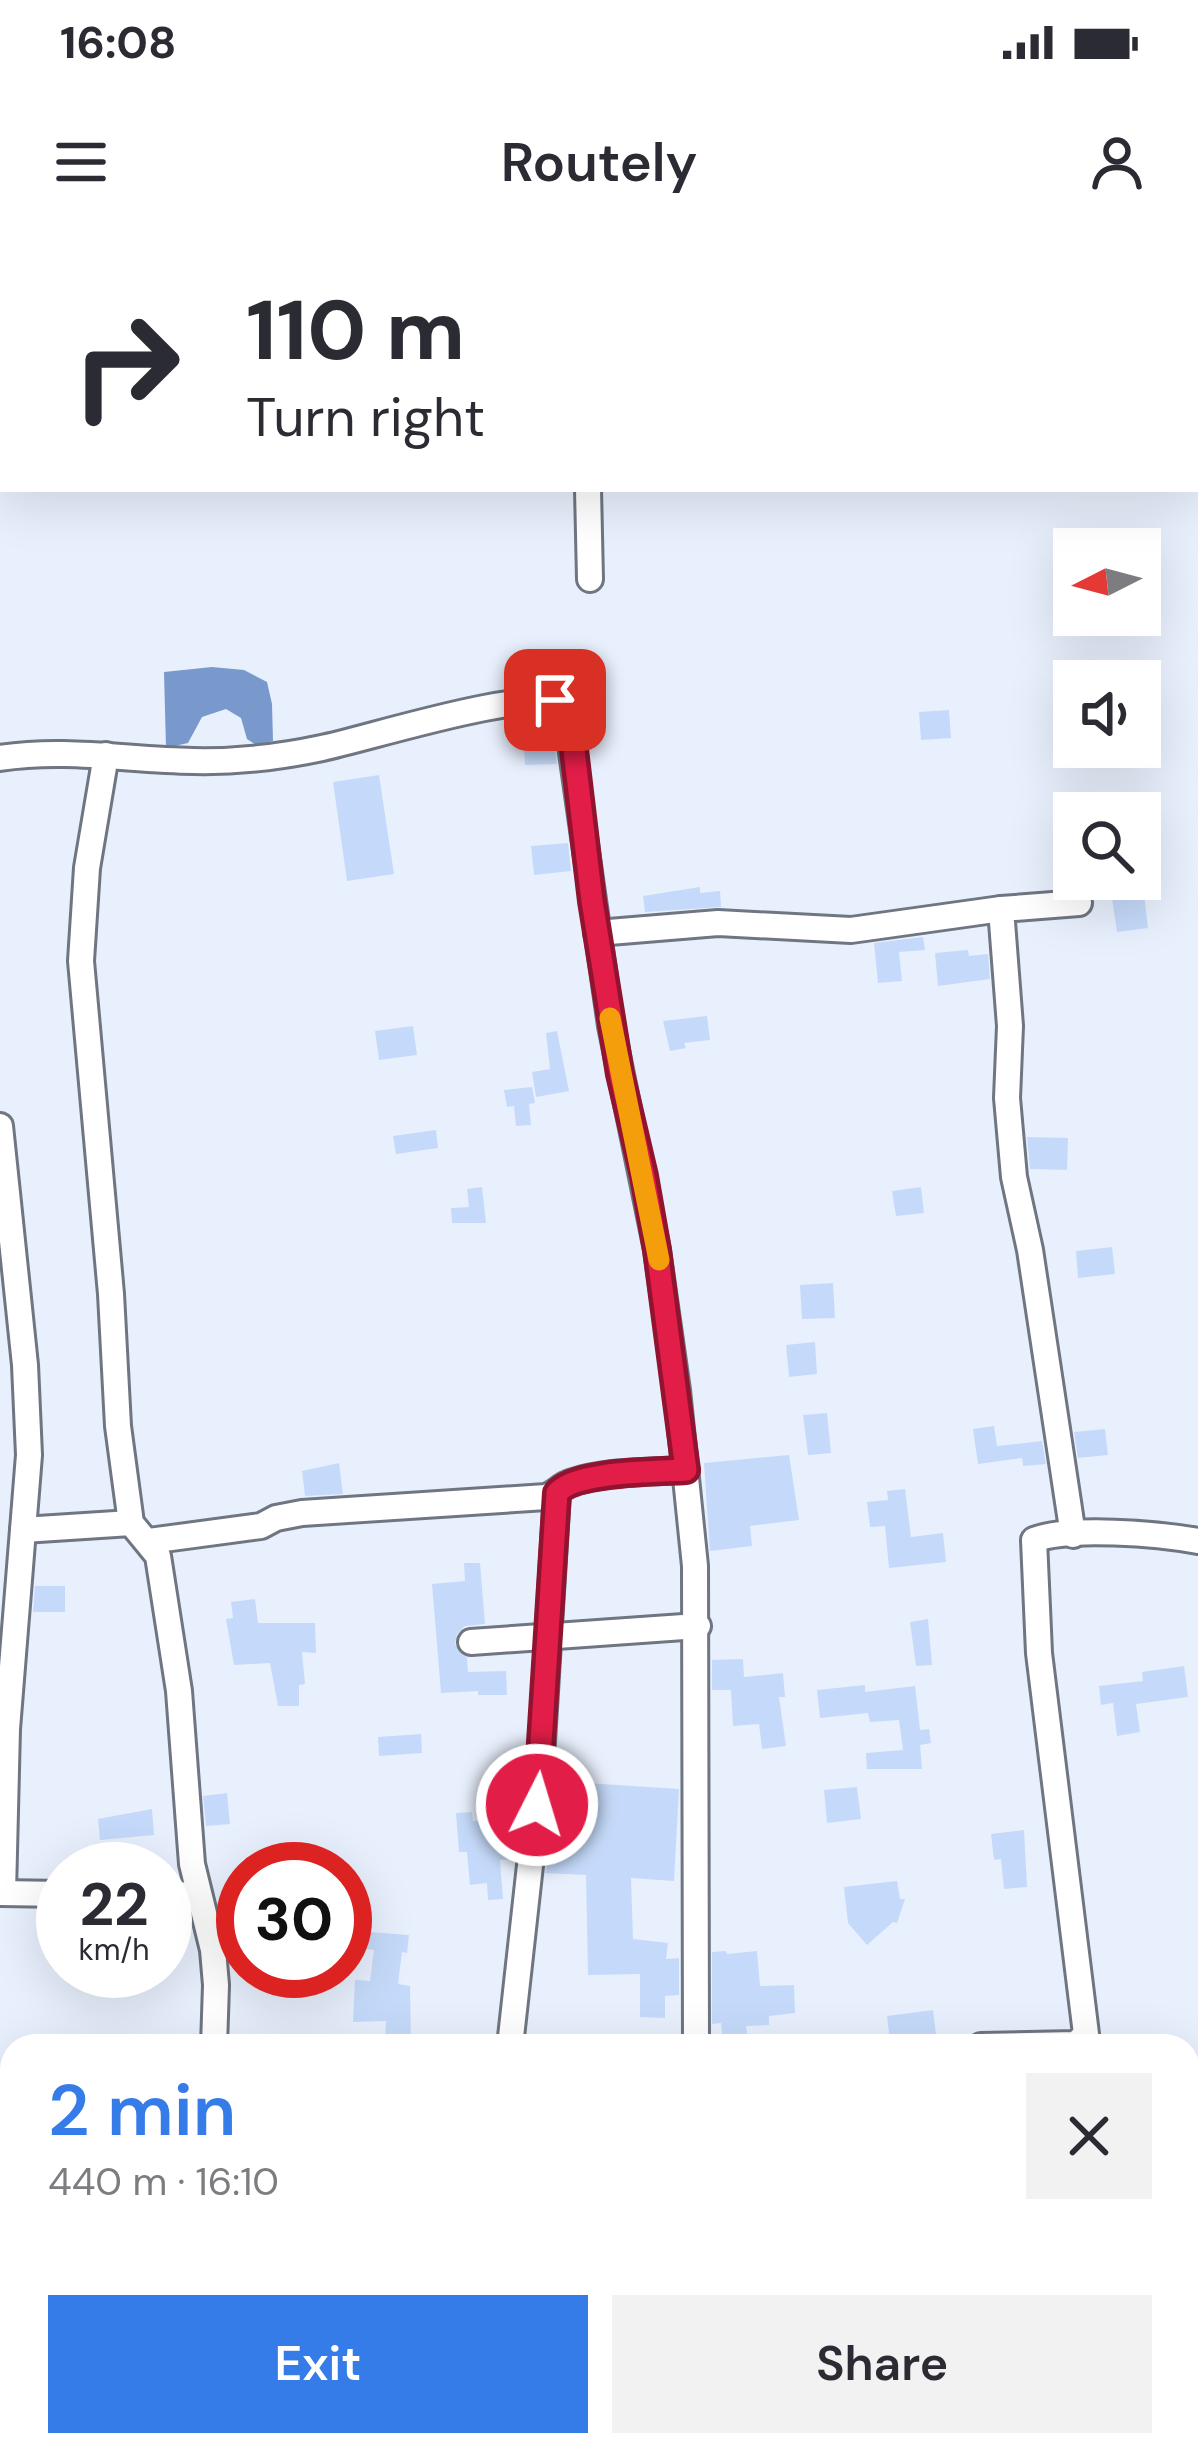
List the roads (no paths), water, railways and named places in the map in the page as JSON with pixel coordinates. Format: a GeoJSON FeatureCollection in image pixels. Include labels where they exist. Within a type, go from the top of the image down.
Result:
{"type":"FeatureCollection","features":[{"type":"Feature","properties":{"kind":"street"},"geometry":{"type":"LineString","coordinates":[[588,492],[590,579]]}},
{"type":"Feature","properties":{"kind":"street"},"geometry":{"type":"LineString","coordinates":[[0,758],[63,751],[197,761],[271,757],[490,708],[555,700],[565,704],[620,1074],[654,1231],[686,1470],[698,1626],[696,2034]]}},
{"type":"Feature","properties":{"kind":"street"},"geometry":{"type":"LineString","coordinates":[[106,755],[87,868],[81,962],[118,1426],[140,1532],[158,1556],[179,1691],[192,1864],[213,1950],[214,2034]]}},
{"type":"Feature","properties":{"kind":"street"},"geometry":{"type":"LineString","coordinates":[[597,933],[718,922],[851,930],[1079,903]]}},
{"type":"Feature","properties":{"kind":"street"},"geometry":{"type":"LineString","coordinates":[[1001,909],[1014,1177],[1030,1250],[1073,1535]]}},
{"type":"Feature","properties":{"kind":"street"},"geometry":{"type":"LineString","coordinates":[[0,1126],[27,1402],[29,1490],[7,1729],[2,1893],[36,1894]]}},
{"type":"Feature","properties":{"kind":"street"},"geometry":{"type":"LineString","coordinates":[[511,2034],[540,1775],[557,1493],[564,1484],[590,1479],[686,1470]]}},
{"type":"Feature","properties":{"kind":"street"},"geometry":{"type":"LineString","coordinates":[[23,1530],[140,1532],[261,1526],[302,1514],[557,1493]]}},
{"type":"Feature","properties":{"kind":"street"},"geometry":{"type":"LineString","coordinates":[[1086,2034],[1039,1653],[1034,1540],[1160,1534],[1198,1541]]}},
{"type":"Feature","properties":{"kind":"street"},"geometry":{"type":"LineString","coordinates":[[471,1642],[698,1626]]}},
{"type":"Feature","properties":{"kind":"street"},"geometry":{"type":"LineString","coordinates":[[192,1894],[199,1894]]}},
{"type":"Feature","properties":{"kind":"water"},"geometry":{"type":"Polygon","coordinates":[[[212,667],[244,670],[267,682],[273,741],[256,745],[247,739],[241,718],[226,709],[202,717],[188,743],[166,748],[164,672],[212,667]]]}}]}
